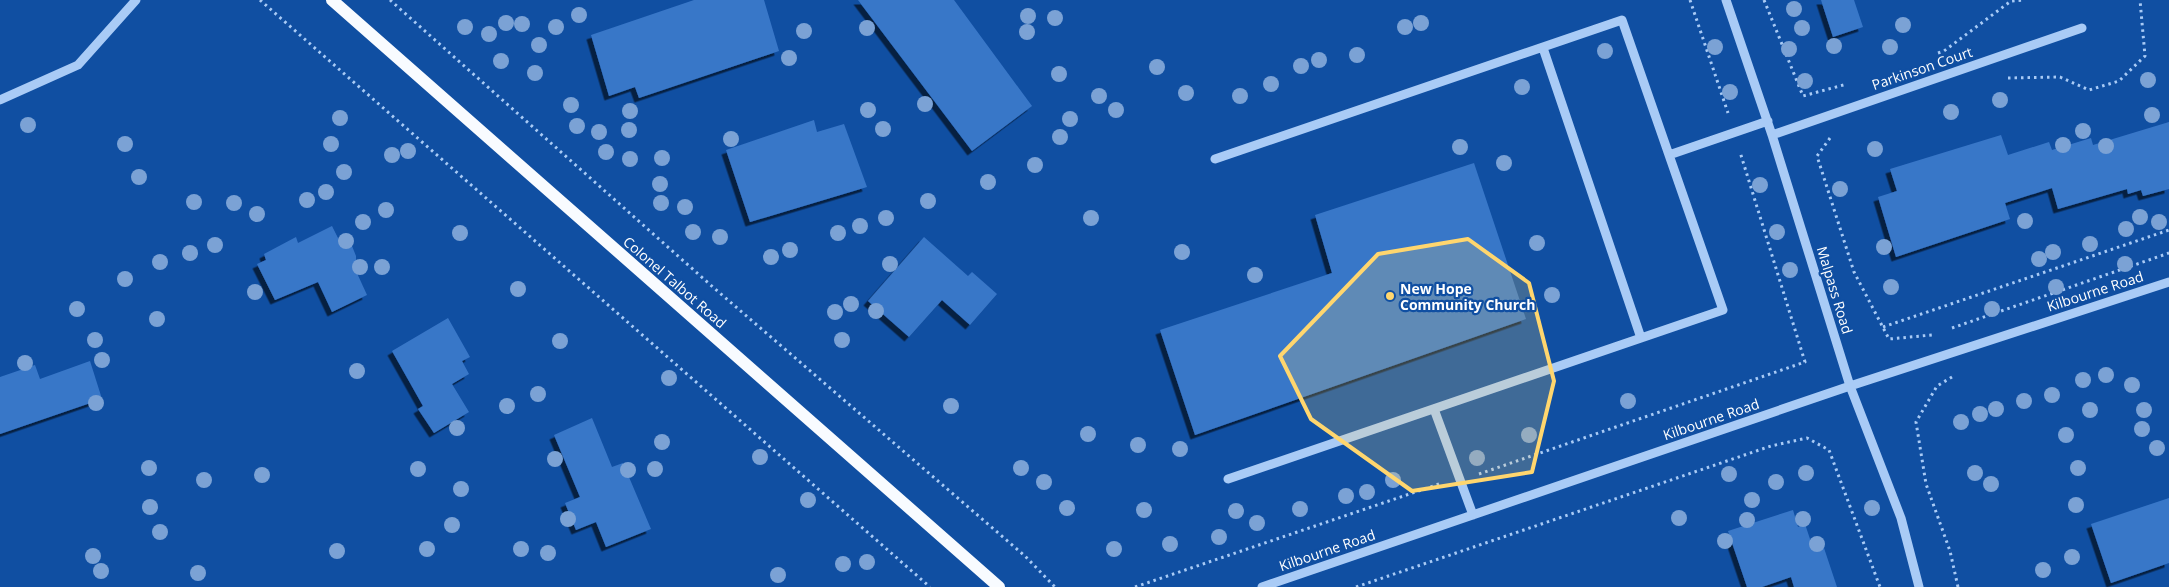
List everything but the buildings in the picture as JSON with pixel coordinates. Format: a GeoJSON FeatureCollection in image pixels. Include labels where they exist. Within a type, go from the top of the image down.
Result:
{"type":"FeatureCollection","features":[{"type":"Feature","properties":{"kind":"main road","name":"Colonel Talbot Road"},"geometry":{"type":"LineString","coordinates":[[332,0],[999,587]]}},
{"type":"Feature","properties":{"kind":"street"},"geometry":{"type":"LineString","coordinates":[[0,100],[78,65],[136,0]]}},
{"type":"Feature","properties":{"kind":"street","name":"Malpass Road"},"geometry":{"type":"LineString","coordinates":[[1726,0],[1768,121],[1850,386],[1901,518],[1919,587]]}},
{"type":"Feature","properties":{"kind":"street"},"geometry":{"type":"LineString","coordinates":[[1215,159],[1622,20],[1723,310],[1228,479]]}},
{"type":"Feature","properties":{"kind":"street","name":"Parkinson Court"},"geometry":{"type":"LineString","coordinates":[[1772,135],[2082,28]]}},
{"type":"Feature","properties":{"kind":"street"},"geometry":{"type":"LineString","coordinates":[[1543,48],[1641,338]]}},
{"type":"Feature","properties":{"kind":"street"},"geometry":{"type":"LineString","coordinates":[[1669,155],[1768,121]]}},
{"type":"Feature","properties":{"kind":"street","name":"Kilbourne Road"},"geometry":{"type":"LineString","coordinates":[[1262,587],[1850,386],[2169,282]]}},
{"type":"Feature","properties":{"kind":"street"},"geometry":{"type":"LineString","coordinates":[[1434,409],[1473,515]]}},
{"type":"Feature","properties":{"kind":"path"},"geometry":{"type":"LineString","coordinates":[[260,0],[930,587]]}},
{"type":"Feature","properties":{"kind":"path"},"geometry":{"type":"LineString","coordinates":[[390,0],[714,288],[1025,556],[1055,587]]}},
{"type":"Feature","properties":{"kind":"path"},"geometry":{"type":"LineString","coordinates":[[1474,476],[1805,362],[1734,132],[1690,0]]}},
{"type":"Feature","properties":{"kind":"path"},"geometry":{"type":"LineString","coordinates":[[1764,0],[1803,96],[1850,83]]}},
{"type":"Feature","properties":{"kind":"path"},"geometry":{"type":"LineString","coordinates":[[1934,54],[1944,50],[2011,1],[2024,0]]}},
{"type":"Feature","properties":{"kind":"path"},"geometry":{"type":"LineString","coordinates":[[2001,78],[2060,77],[2089,90],[2119,81],[2146,56],[2140,0]]}},
{"type":"Feature","properties":{"kind":"path"},"geometry":{"type":"LineString","coordinates":[[1834,133],[1817,156],[1854,272],[1882,327],[1889,339],[1931,335],[1940,332]]}},
{"type":"Feature","properties":{"kind":"path"},"geometry":{"type":"LineString","coordinates":[[1882,327],[2169,230]]}},
{"type":"Feature","properties":{"kind":"path"},"geometry":{"type":"LineString","coordinates":[[1950,329],[2169,253]]}},
{"type":"Feature","properties":{"kind":"path"},"geometry":{"type":"LineString","coordinates":[[1958,373],[1937,386],[1916,422],[1926,484],[1950,551],[1958,587]]}},
{"type":"Feature","properties":{"kind":"path"},"geometry":{"type":"LineString","coordinates":[[1356,587],[1771,446],[1807,438],[1829,450],[1880,587]]}},
{"type":"Feature","properties":{"kind":"path"},"geometry":{"type":"LineString","coordinates":[[1134,587],[1438,484]]}},
{"type":"Feature","properties":{"kind":"highlighted area"},"geometry":{"type":"Polygon","coordinates":[[[1468,239],[1529,283],[1554,381],[1532,472],[1412,491],[1311,419],[1280,356],[1378,254],[1468,239]]]}},
{"type":"Feature","properties":{"kind":"place","name":"New Hope Community Church"},"geometry":{"type":"Point","coordinates":[1390,296]}}]}
